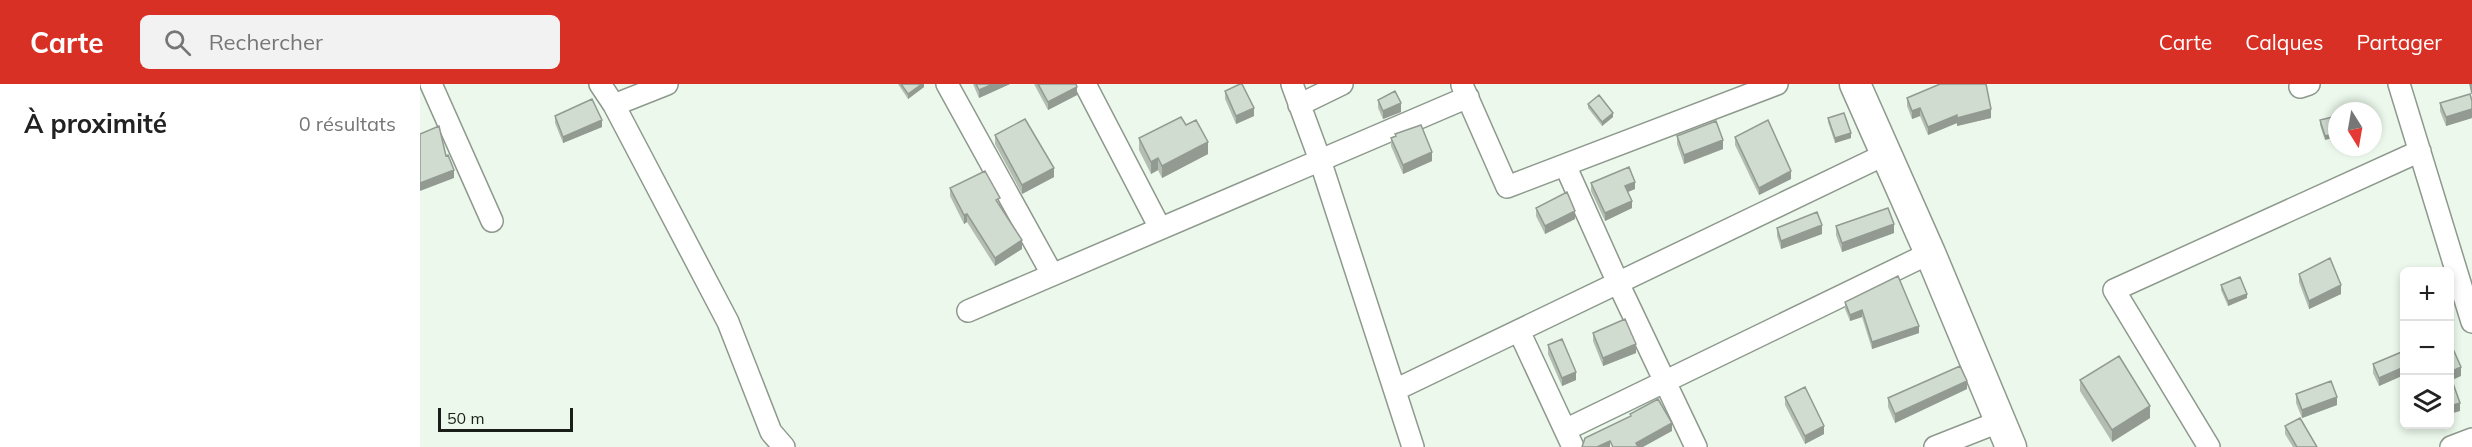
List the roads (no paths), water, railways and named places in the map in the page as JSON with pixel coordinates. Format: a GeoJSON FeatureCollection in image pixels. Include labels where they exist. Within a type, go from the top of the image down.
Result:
{"type":"FeatureCollection","features":[{"type":"Feature","properties":{"kind":"main road"},"geometry":{"type":"LineString","coordinates":[[1854,84],[1930,253],[2006,434]]}},
{"type":"Feature","properties":{"kind":"street"},"geometry":{"type":"LineString","coordinates":[[431,84],[492,220]]}},
{"type":"Feature","properties":{"kind":"street"},"geometry":{"type":"LineString","coordinates":[[600,84],[614,105],[728,322],[771,432],[784,447]]}},
{"type":"Feature","properties":{"kind":"street"},"geometry":{"type":"LineString","coordinates":[[614,105],[667,84]]}},
{"type":"Feature","properties":{"kind":"street"},"geometry":{"type":"LineString","coordinates":[[947,84],[1052,274]]}},
{"type":"Feature","properties":{"kind":"street"},"geometry":{"type":"LineString","coordinates":[[1085,84],[1160,228]]}},
{"type":"Feature","properties":{"kind":"street"},"geometry":{"type":"LineString","coordinates":[[1292,84],[1320,160],[1413,447]]}},
{"type":"Feature","properties":{"kind":"street"},"geometry":{"type":"LineString","coordinates":[[1299,105],[1342,84]]}},
{"type":"Feature","properties":{"kind":"street"},"geometry":{"type":"LineString","coordinates":[[968,310],[1320,160],[1465,90],[1507,187],[1777,84]]}},
{"type":"Feature","properties":{"kind":"street"},"geometry":{"type":"LineString","coordinates":[[2399,84],[2472,321]]}},
{"type":"Feature","properties":{"kind":"street"},"geometry":{"type":"LineString","coordinates":[[2210,447],[2114,290],[2420,151]]}},
{"type":"Feature","properties":{"kind":"street"},"geometry":{"type":"LineString","coordinates":[[1395,390],[1886,154]]}},
{"type":"Feature","properties":{"kind":"street"},"geometry":{"type":"LineString","coordinates":[[1566,165],[1618,283],[1696,447]]}},
{"type":"Feature","properties":{"kind":"street"},"geometry":{"type":"LineString","coordinates":[[1518,331],[1569,438],[1665,382],[1930,253]]}},
{"type":"Feature","properties":{"kind":"street"},"geometry":{"type":"LineString","coordinates":[[1935,447],[2006,434]]}},
{"type":"Feature","properties":{"kind":"street"},"geometry":{"type":"LineString","coordinates":[[2451,447],[2472,439]]}}]}
